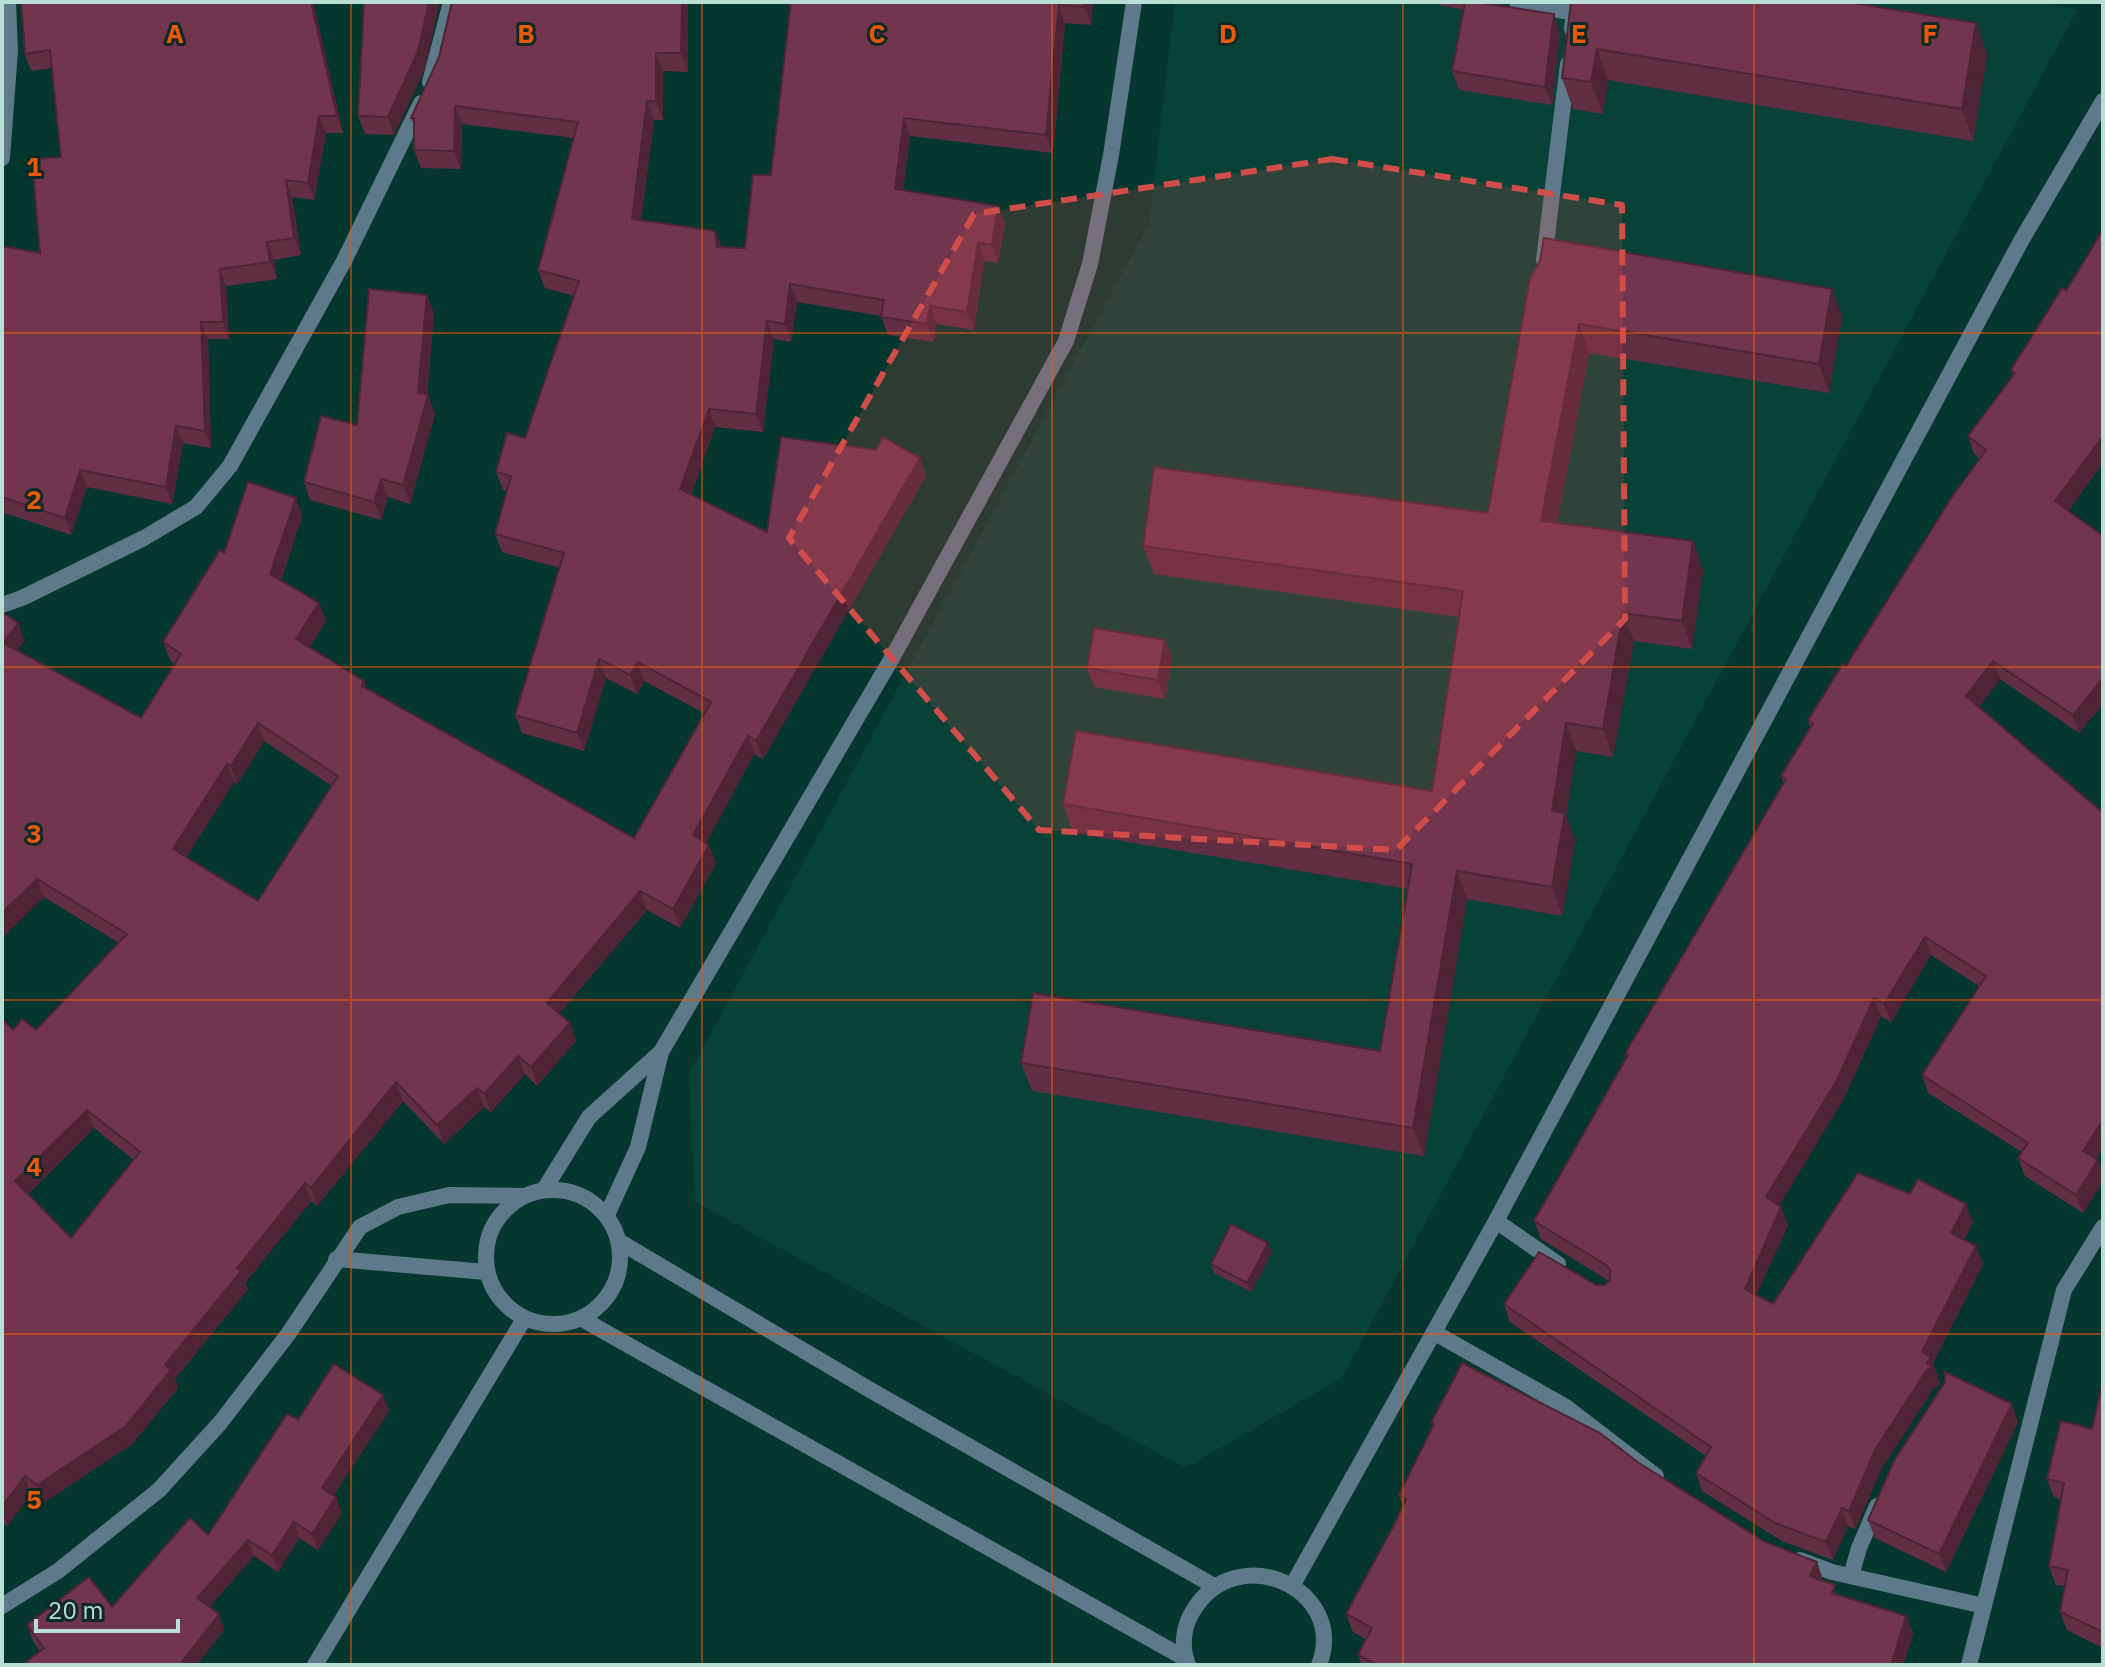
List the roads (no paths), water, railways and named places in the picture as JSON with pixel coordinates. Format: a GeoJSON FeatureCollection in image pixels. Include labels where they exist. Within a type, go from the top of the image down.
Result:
{"type":"FeatureCollection","features":[{"type":"Feature","properties":{"kind":"street"},"geometry":{"type":"LineString","coordinates":[[2,158],[10,51],[8,2]]}},
{"type":"Feature","properties":{"kind":"street"},"geometry":{"type":"LineString","coordinates":[[2,605],[144,538],[196,507],[230,466],[344,261],[398,153],[435,73],[451,2]]}},
{"type":"Feature","properties":{"kind":"street"},"geometry":{"type":"LineString","coordinates":[[607,1215],[638,1147],[661,1052],[892,658],[1066,341],[1093,249],[1134,2]]}},
{"type":"Feature","properties":{"kind":"street"},"geometry":{"type":"LineString","coordinates":[[1517,2],[1574,13],[1542,269]]}},
{"type":"Feature","properties":{"kind":"street"},"geometry":{"type":"LineString","coordinates":[[1292,1586],[1496,1221],[2013,255],[2103,101]]}},
{"type":"Feature","properties":{"kind":"street"},"geometry":{"type":"LineString","coordinates":[[545,1188],[589,1117],[661,1052]]}},
{"type":"Feature","properties":{"kind":"street"},"geometry":{"type":"LineString","coordinates":[[545,1188],[582,1196],[607,1215],[620,1242],[619,1273],[607,1300],[582,1319],[553,1325],[524,1319],[499,1300],[486,1272],[486,1242],[499,1215],[523,1196],[545,1188]]}},
{"type":"Feature","properties":{"kind":"street"},"geometry":{"type":"LineString","coordinates":[[2,1606],[58,1571],[159,1490],[220,1423],[272,1356],[360,1227],[398,1207],[449,1195],[523,1196]]}},
{"type":"Feature","properties":{"kind":"street"},"geometry":{"type":"LineString","coordinates":[[1496,1221],[1542,1255],[1572,1272]]}},
{"type":"Feature","properties":{"kind":"street"},"geometry":{"type":"LineString","coordinates":[[1969,1665],[2064,1290],[2103,1227]]}},
{"type":"Feature","properties":{"kind":"street"},"geometry":{"type":"LineString","coordinates":[[620,1242],[872,1391],[1214,1586]]}},
{"type":"Feature","properties":{"kind":"street"},"geometry":{"type":"LineString","coordinates":[[336,1259],[486,1272]]}},
{"type":"Feature","properties":{"kind":"street"},"geometry":{"type":"LineString","coordinates":[[315,1665],[524,1319]]}},
{"type":"Feature","properties":{"kind":"street"},"geometry":{"type":"LineString","coordinates":[[582,1319],[1187,1662]]}},
{"type":"Feature","properties":{"kind":"street"},"geometry":{"type":"LineString","coordinates":[[1435,1333],[1566,1407],[1675,1488]]}},
{"type":"Feature","properties":{"kind":"street"},"geometry":{"type":"LineString","coordinates":[[1851,1576],[1859,1548],[1885,1487]]}},
{"type":"Feature","properties":{"kind":"street"},"geometry":{"type":"LineString","coordinates":[[1791,1556],[1851,1576],[1984,1606]]}},
{"type":"Feature","properties":{"kind":"street"},"geometry":{"type":"LineString","coordinates":[[1187,1662],[1184,1639],[1188,1618],[1199,1600],[1214,1586],[1232,1577],[1253,1574],[1274,1577],[1292,1586],[1308,1600],[1319,1617],[1323,1638],[1319,1665]]}}]}
